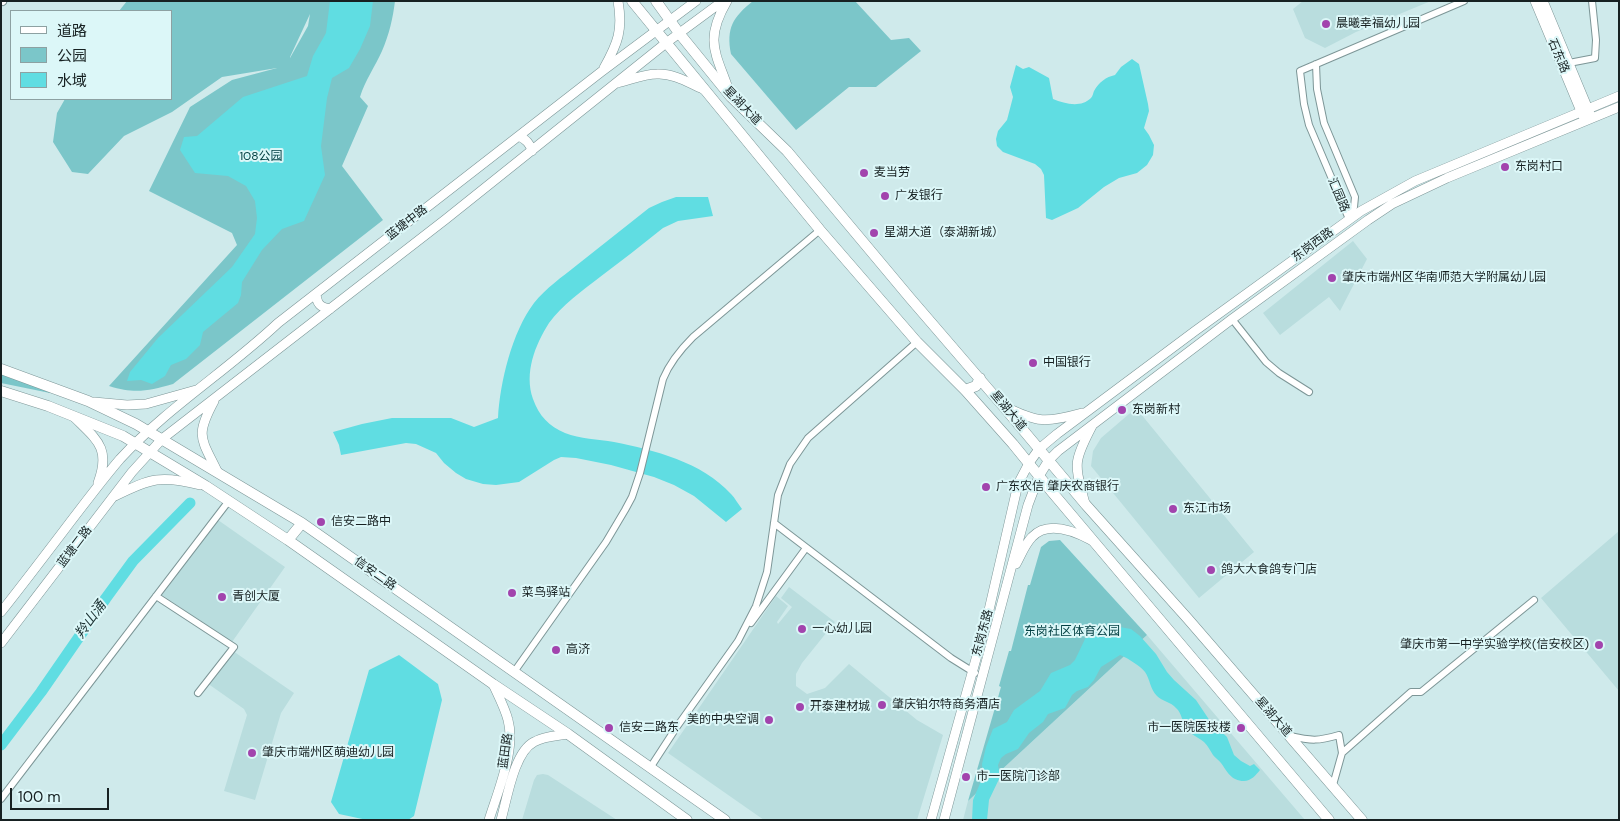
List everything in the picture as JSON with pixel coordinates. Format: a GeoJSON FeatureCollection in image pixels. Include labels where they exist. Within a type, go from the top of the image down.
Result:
{"type":"FeatureCollection","features":[{"type":"Feature","properties":{"kind":"main road"},"geometry":{"type":"LineString","coordinates":[[601,72],[619,36],[621,21],[618,1]]}},
{"type":"Feature","properties":{"kind":"main road","name":"星湖大道"},"geometry":{"type":"LineString","coordinates":[[632,1],[820,230],[917,342],[965,390],[1029,463],[1329,820]]}},
{"type":"Feature","properties":{"kind":"main road","name":"星湖大道"},"geometry":{"type":"LineString","coordinates":[[656,1],[679,33],[731,97],[787,151],[1086,505],[1362,820]]}},
{"type":"Feature","properties":{"kind":"main road","name":"蓝塘中路"},"geometry":{"type":"LineString","coordinates":[[137,444],[199,389],[316,294],[601,72],[696,1]]}},
{"type":"Feature","properties":{"kind":"main road","name":"蓝塘中路"},"geometry":{"type":"LineString","coordinates":[[150,452],[175,428],[216,399],[532,151],[615,83],[723,1]]}},
{"type":"Feature","properties":{"kind":"main road"},"geometry":{"type":"LineString","coordinates":[[727,1],[716,24],[713,44],[731,97]]}},
{"type":"Feature","properties":{"kind":"main road","name":"石东路"},"geometry":{"type":"LineString","coordinates":[[1535,1],[1584,110]]}},
{"type":"Feature","properties":{"kind":"main road","name":"石东路"},"geometry":{"type":"LineString","coordinates":[[1543,1],[1569,63],[1584,110]]}},
{"type":"Feature","properties":{"kind":"main road"},"geometry":{"type":"LineString","coordinates":[[615,83],[646,75],[664,74],[684,80],[703,89]]}},
{"type":"Feature","properties":{"kind":"main road","name":"东岗西路"},"geometry":{"type":"LineString","coordinates":[[1039,449],[1195,331],[1361,211],[1415,181],[1619,96]]}},
{"type":"Feature","properties":{"kind":"main road","name":"东岗西路"},"geometry":{"type":"LineString","coordinates":[[1049,460],[1095,422],[1232,319],[1344,236],[1392,204],[1447,178],[1588,119],[1618,109]]}},
{"type":"Feature","properties":{"kind":"main road"},"geometry":{"type":"LineString","coordinates":[[1584,110],[1588,119]]}},
{"type":"Feature","properties":{"kind":"main road"},"geometry":{"type":"LineString","coordinates":[[519,136],[526,139],[532,151]]}},
{"type":"Feature","properties":{"kind":"main road"},"geometry":{"type":"LineString","coordinates":[[316,294],[317,302],[321,307],[330,309]]}},
{"type":"Feature","properties":{"kind":"main road","name":"信安二路"},"geometry":{"type":"LineString","coordinates":[[1,370],[88,401],[150,431],[302,523],[725,820]]}},
{"type":"Feature","properties":{"kind":"main road"},"geometry":{"type":"LineString","coordinates":[[965,390],[976,386],[980,378]]}},
{"type":"Feature","properties":{"kind":"main road"},"geometry":{"type":"LineString","coordinates":[[88,401],[127,405],[146,404],[199,389]]}},
{"type":"Feature","properties":{"kind":"main road","name":"信安二路"},"geometry":{"type":"LineString","coordinates":[[1,391],[70,414],[123,436],[206,486],[288,540],[493,684],[568,734],[687,820]]}},
{"type":"Feature","properties":{"kind":"main road"},"geometry":{"type":"LineString","coordinates":[[216,399],[205,418],[202,436],[205,448],[217,472]]}},
{"type":"Feature","properties":{"kind":"main road"},"geometry":{"type":"LineString","coordinates":[[1104,400],[1112,409]]}},
{"type":"Feature","properties":{"kind":"main road"},"geometry":{"type":"LineString","coordinates":[[1004,406],[1040,421],[1057,420],[1087,412]]}},
{"type":"Feature","properties":{"kind":"main road"},"geometry":{"type":"LineString","coordinates":[[70,414],[92,435],[101,449],[102,470],[95,490]]}},
{"type":"Feature","properties":{"kind":"main road"},"geometry":{"type":"LineString","coordinates":[[1086,505],[1076,470],[1076,462],[1095,422]]}},
{"type":"Feature","properties":{"kind":"main road","name":"蓝塘二路"},"geometry":{"type":"LineString","coordinates":[[1,612],[95,490],[121,458],[137,444]]}},
{"type":"Feature","properties":{"kind":"main road","name":"东岗东路"},"geometry":{"type":"LineString","coordinates":[[932,820],[986,623],[1018,484],[1039,449]]}},
{"type":"Feature","properties":{"kind":"main road","name":"蓝塘二路"},"geometry":{"type":"LineString","coordinates":[[1,643],[132,472],[150,452]]}},
{"type":"Feature","properties":{"kind":"main road","name":"东岗东路"},"geometry":{"type":"LineString","coordinates":[[944,820],[1028,505],[1039,476],[1049,460]]}},
{"type":"Feature","properties":{"kind":"main road"},"geometry":{"type":"LineString","coordinates":[[113,497],[141,483],[156,479],[179,479],[206,486]]}},
{"type":"Feature","properties":{"kind":"main road"},"geometry":{"type":"LineString","coordinates":[[288,540],[302,523]]}},
{"type":"Feature","properties":{"kind":"main road"},"geometry":{"type":"LineString","coordinates":[[1008,580],[1026,545],[1038,533],[1049,529],[1063,529],[1078,533],[1093,541]]}},
{"type":"Feature","properties":{"kind":"main road","name":"蓝田路"},"geometry":{"type":"LineString","coordinates":[[489,820],[506,766],[510,730],[508,719],[493,684]]}},
{"type":"Feature","properties":{"kind":"main road","name":"蓝田路"},"geometry":{"type":"LineString","coordinates":[[501,820],[515,769],[526,748],[532,742],[568,734]]}},
{"type":"Feature","properties":{"kind":"street"},"geometry":{"type":"LineString","coordinates":[[1316,64],[1464,1]]}},
{"type":"Feature","properties":{"kind":"street"},"geometry":{"type":"LineString","coordinates":[[1569,63],[1595,58],[1596,40],[1592,1]]}},
{"type":"Feature","properties":{"kind":"street","name":"汇园路"},"geometry":{"type":"LineString","coordinates":[[1316,64],[1317,89],[1324,123],[1355,197],[1354,207],[1349,219],[1309,125],[1304,104],[1300,71],[1316,64]]}},
{"type":"Feature","properties":{"kind":"street"},"geometry":{"type":"LineString","coordinates":[[514,672],[616,527],[632,496],[649,439],[662,379],[669,364],[693,337],[820,230]]}},
{"type":"Feature","properties":{"kind":"street"},"geometry":{"type":"LineString","coordinates":[[1232,319],[1266,362],[1279,373],[1309,392]]}},
{"type":"Feature","properties":{"kind":"street"},"geometry":{"type":"LineString","coordinates":[[738,641],[756,606],[767,572],[778,495],[790,464],[808,438],[917,342]]}},
{"type":"Feature","properties":{"kind":"street"},"geometry":{"type":"LineString","coordinates":[[1,799],[228,502]]}},
{"type":"Feature","properties":{"kind":"street"},"geometry":{"type":"LineString","coordinates":[[774,523],[972,673],[983,676]]}},
{"type":"Feature","properties":{"kind":"street"},"geometry":{"type":"LineString","coordinates":[[650,768],[676,728],[806,548]]}},
{"type":"Feature","properties":{"kind":"street"},"geometry":{"type":"LineString","coordinates":[[156,596],[234,647],[198,693]]}},
{"type":"Feature","properties":{"kind":"street"},"geometry":{"type":"LineString","coordinates":[[1342,753],[1411,692],[1421,692],[1534,600]]}},
{"type":"Feature","properties":{"kind":"street"},"geometry":{"type":"LineString","coordinates":[[1290,736],[1313,741],[1339,735],[1342,753],[1333,785]]}},
{"type":"Feature","properties":{"kind":"shaded area","name":"晨曦幸福幼儿园"},"geometry":{"type":"Polygon","coordinates":[[[1303,1],[1431,1],[1356,32],[1325,48],[1305,38],[1293,9],[1303,1]]]}},
{"type":"Feature","properties":{"kind":"shaded area","name":"肇庆市端州区华南师范大学附属幼儿园"},"geometry":{"type":"Polygon","coordinates":[[[1353,241],[1367,259],[1340,311],[1329,297],[1280,335],[1263,313],[1353,241]]]}},
{"type":"Feature","properties":{"kind":"shaded area","name":"东江市场"},"geometry":{"type":"Polygon","coordinates":[[[1136,408],[1254,552],[1199,598],[1091,466],[1093,451],[1101,438],[1136,408]]]}},
{"type":"Feature","properties":{"kind":"shaded area"},"geometry":{"type":"Polygon","coordinates":[[[218,520],[285,567],[232,642],[162,595],[218,520]]]}},
{"type":"Feature","properties":{"kind":"shaded area","name":"肇庆市第一中学实验学校(信安校区)"},"geometry":{"type":"Polygon","coordinates":[[[1619,531],[1619,691],[1541,598],[1619,531]]]}},
{"type":"Feature","properties":{"kind":"shaded area","name":"开泰建材城"},"geometry":{"type":"Polygon","coordinates":[[[789,587],[835,622],[802,663],[796,674],[796,686],[807,694],[825,688],[849,664],[917,720],[943,735],[917,820],[764,820],[668,753],[776,596],[788,606],[777,622],[778,624],[792,607],[781,598],[789,587]]]}},
{"type":"Feature","properties":{"kind":"shaded area"},"geometry":{"type":"Polygon","coordinates":[[[1147,635],[1305,820],[963,820],[968,801],[1147,635]]]}},
{"type":"Feature","properties":{"kind":"shaded area","name":"肇庆市端州区萌迪幼儿园"},"geometry":{"type":"Polygon","coordinates":[[[233,651],[294,693],[281,713],[255,800],[224,791],[247,715],[244,709],[207,683],[233,651]]]}},
{"type":"Feature","properties":{"kind":"shaded area"},"geometry":{"type":"Polygon","coordinates":[[[537,775],[548,775],[617,820],[522,820],[534,780],[537,775]]]}},
{"type":"Feature","properties":{"kind":"green space","name":"108公园"},"geometry":{"type":"Polygon","coordinates":[[[127,1],[395,1],[384,45],[360,97],[368,106],[342,166],[383,220],[173,384],[141,391],[109,386],[237,245],[232,233],[149,191],[190,107],[232,80],[277,68],[222,77],[172,112],[124,136],[88,174],[72,172],[53,142],[57,113],[64,100],[172,100],[172,10],[120,10],[127,1]],[[310,14],[290,57],[308,26],[310,14]]]}},
{"type":"Feature","properties":{"kind":"green space"},"geometry":{"type":"Polygon","coordinates":[[[753,1],[855,1],[891,40],[909,38],[921,51],[876,87],[849,87],[796,130],[731,54],[730,30],[740,12],[753,1]]]}},
{"type":"Feature","properties":{"kind":"green space"},"geometry":{"type":"Polygon","coordinates":[[[1,374],[51,390],[50,393],[1,383],[1,374]]]}},
{"type":"Feature","properties":{"kind":"green space","name":"东岗社区体育公园"},"geometry":{"type":"Polygon","coordinates":[[[1060,540],[1147,635],[968,801],[1001,687],[999,686],[1009,651],[1011,651],[1028,585],[1030,585],[1041,547],[1049,541],[1060,540]]]}},
{"type":"Feature","properties":{"kind":"water"},"geometry":{"type":"Polygon","coordinates":[[[330,1],[373,1],[370,26],[360,49],[349,68],[332,78],[327,98],[321,146],[325,175],[304,221],[282,229],[262,250],[242,282],[238,303],[203,332],[200,345],[186,359],[171,365],[165,376],[152,384],[141,380],[127,381],[130,372],[158,338],[232,267],[255,234],[257,218],[255,201],[246,186],[228,176],[195,173],[180,150],[184,137],[197,136],[243,97],[307,76],[313,56],[326,33],[330,1]]]}},
{"type":"Feature","properties":{"kind":"water"},"geometry":{"type":"Polygon","coordinates":[[[1132,59],[1139,64],[1148,104],[1149,111],[1144,128],[1154,145],[1153,155],[1147,165],[1137,173],[1119,178],[1104,187],[1078,208],[1052,220],[1046,218],[1044,175],[1041,169],[1035,164],[1003,152],[997,146],[998,131],[1007,120],[1013,97],[1010,87],[1016,65],[1023,69],[1029,67],[1049,78],[1053,99],[1068,104],[1078,104],[1091,98],[1100,83],[1115,75],[1121,67],[1132,59]]]}},
{"type":"Feature","properties":{"kind":"water"},"geometry":{"type":"Polygon","coordinates":[[[676,197],[708,197],[713,216],[678,221],[663,228],[566,304],[554,316],[539,340],[530,369],[531,389],[535,405],[542,415],[549,424],[565,433],[583,438],[629,445],[661,454],[677,459],[706,474],[731,494],[742,509],[726,522],[694,496],[674,485],[654,477],[611,465],[576,458],[561,457],[519,482],[496,485],[483,484],[466,479],[444,463],[436,453],[416,444],[406,443],[341,455],[333,432],[362,424],[392,418],[451,418],[474,427],[498,418],[501,389],[508,358],[519,328],[534,303],[554,283],[649,208],[676,197]]]}},
{"type":"Feature","properties":{"kind":"water"},"geometry":{"type":"Polygon","coordinates":[[[1108,625],[1131,629],[1140,636],[1156,654],[1167,672],[1196,700],[1210,721],[1227,737],[1234,755],[1250,766],[1254,764],[1260,770],[1247,781],[1240,781],[1233,777],[1204,742],[1186,728],[1178,710],[1172,704],[1159,698],[1143,670],[1134,662],[1120,655],[1101,667],[1088,687],[1072,695],[1065,708],[1048,714],[1043,722],[1029,733],[1018,749],[1001,758],[998,765],[1000,777],[989,800],[987,820],[972,820],[973,800],[981,781],[982,764],[993,729],[1007,722],[1014,710],[1040,691],[1051,673],[1070,665],[1075,660],[1090,632],[1108,625]]]}},
{"type":"Feature","properties":{"kind":"water"},"geometry":{"type":"Polygon","coordinates":[[[399,655],[438,684],[442,700],[414,816],[408,820],[367,820],[339,814],[331,802],[369,670],[399,655]]]}},
{"type":"Feature","properties":{"kind":"waterway","name":"羚山涌"},"geometry":{"type":"LineString","coordinates":[[1,745],[41,692],[133,561],[190,503]]}},
{"type":"Feature","properties":{"kind":"place","name":"晨曦幸福幼儿园"},"geometry":{"type":"Point","coordinates":[1326,24]}},
{"type":"Feature","properties":{"kind":"place","name":"东岗村口"},"geometry":{"type":"Point","coordinates":[1505,167]}},
{"type":"Feature","properties":{"kind":"place","name":"麦当劳"},"geometry":{"type":"Point","coordinates":[864,173]}},
{"type":"Feature","properties":{"kind":"place","name":"广发银行"},"geometry":{"type":"Point","coordinates":[885,196]}},
{"type":"Feature","properties":{"kind":"place","name":"星湖大道（泰湖新城）"},"geometry":{"type":"Point","coordinates":[874,233]}},
{"type":"Feature","properties":{"kind":"place","name":"肇庆市端州区华南师范大学附属幼儿园"},"geometry":{"type":"Point","coordinates":[1332,278]}},
{"type":"Feature","properties":{"kind":"place","name":"中国银行"},"geometry":{"type":"Point","coordinates":[1033,363]}},
{"type":"Feature","properties":{"kind":"place","name":"东岗新村"},"geometry":{"type":"Point","coordinates":[1122,410]}},
{"type":"Feature","properties":{"kind":"place","name":"广东农信 肇庆农商银行"},"geometry":{"type":"Point","coordinates":[986,487]}},
{"type":"Feature","properties":{"kind":"place","name":"东江市场"},"geometry":{"type":"Point","coordinates":[1173,509]}},
{"type":"Feature","properties":{"kind":"place","name":"信安二路中"},"geometry":{"type":"Point","coordinates":[321,522]}},
{"type":"Feature","properties":{"kind":"place","name":"鸽大大食鸽专门店"},"geometry":{"type":"Point","coordinates":[1211,570]}},
{"type":"Feature","properties":{"kind":"place","name":"菜鸟驿站"},"geometry":{"type":"Point","coordinates":[512,593]}},
{"type":"Feature","properties":{"kind":"place","name":"青创大厦"},"geometry":{"type":"Point","coordinates":[222,597]}},
{"type":"Feature","properties":{"kind":"place","name":"一心幼儿园"},"geometry":{"type":"Point","coordinates":[802,629]}},
{"type":"Feature","properties":{"kind":"place","name":"肇庆市第一中学实验学校(信安校区)"},"geometry":{"type":"Point","coordinates":[1599,645]}},
{"type":"Feature","properties":{"kind":"place","name":"高济"},"geometry":{"type":"Point","coordinates":[556,650]}},
{"type":"Feature","properties":{"kind":"place","name":"肇庆铂尔特商务酒店"},"geometry":{"type":"Point","coordinates":[882,705]}},
{"type":"Feature","properties":{"kind":"place","name":"开泰建材城"},"geometry":{"type":"Point","coordinates":[800,707]}},
{"type":"Feature","properties":{"kind":"place","name":"美的中央空调"},"geometry":{"type":"Point","coordinates":[769,720]}},
{"type":"Feature","properties":{"kind":"place","name":"信安二路东"},"geometry":{"type":"Point","coordinates":[609,728]}},
{"type":"Feature","properties":{"kind":"place","name":"市一医院医技楼"},"geometry":{"type":"Point","coordinates":[1241,728]}},
{"type":"Feature","properties":{"kind":"place","name":"肇庆市端州区萌迪幼儿园"},"geometry":{"type":"Point","coordinates":[252,753]}},
{"type":"Feature","properties":{"kind":"place","name":"市一医院门诊部"},"geometry":{"type":"Point","coordinates":[966,777]}}]}
